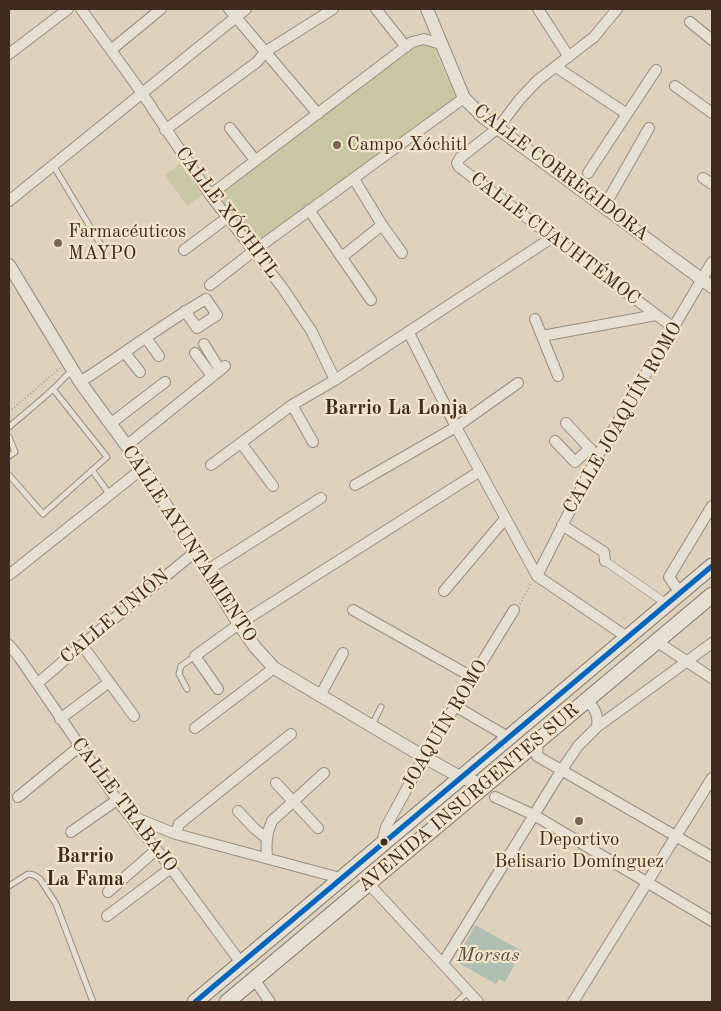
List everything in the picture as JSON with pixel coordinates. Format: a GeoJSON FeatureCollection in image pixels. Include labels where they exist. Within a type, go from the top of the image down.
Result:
{"type":"FeatureCollection","features":[{"type":"Feature","properties":{"kind":"main road","name":"AVENIDA INSURGENTES SUR"},"geometry":{"type":"LineString","coordinates":[[195,1002],[460,777],[502,738],[712,566]]}},
{"type":"Feature","properties":{"kind":"main road","name":"AVENIDA INSURGENTES SUR"},"geometry":{"type":"LineString","coordinates":[[227,1002],[538,739],[591,704],[656,641],[712,595]]}},
{"type":"Feature","properties":{"kind":"street"},"geometry":{"type":"LineString","coordinates":[[9,54],[68,9]]}},
{"type":"Feature","properties":{"kind":"street","name":"CALLE XÓCHITL"},"geometry":{"type":"LineString","coordinates":[[81,9],[142,93],[210,195],[255,250],[282,287],[312,332],[335,380]]}},
{"type":"Feature","properties":{"kind":"street"},"geometry":{"type":"LineString","coordinates":[[111,50],[162,9]]}},
{"type":"Feature","properties":{"kind":"street"},"geometry":{"type":"LineString","coordinates":[[9,201],[142,93],[233,13],[246,9]]}},
{"type":"Feature","properties":{"kind":"street"},"geometry":{"type":"LineString","coordinates":[[166,130],[257,62],[264,52],[333,9]]}},
{"type":"Feature","properties":{"kind":"street"},"geometry":{"type":"LineString","coordinates":[[376,9],[406,46]]}},
{"type":"Feature","properties":{"kind":"street","name":"CALLE CORREGIDORA"},"geometry":{"type":"LineString","coordinates":[[427,9],[464,98],[484,118],[707,284]]}},
{"type":"Feature","properties":{"kind":"street"},"geometry":{"type":"LineString","coordinates":[[538,9],[569,57]]}},
{"type":"Feature","properties":{"kind":"street"},"geometry":{"type":"LineString","coordinates":[[498,128],[529,88],[594,37],[614,10]]}},
{"type":"Feature","properties":{"kind":"street"},"geometry":{"type":"LineString","coordinates":[[233,13],[318,114]]}},
{"type":"Feature","properties":{"kind":"street"},"geometry":{"type":"LineString","coordinates":[[690,22],[712,40]]}},
{"type":"Feature","properties":{"kind":"street"},"geometry":{"type":"LineString","coordinates":[[210,195],[412,42],[424,39],[441,44]]}},
{"type":"Feature","properties":{"kind":"street"},"geometry":{"type":"LineString","coordinates":[[556,67],[628,114]]}},
{"type":"Feature","properties":{"kind":"street"},"geometry":{"type":"LineString","coordinates":[[588,173],[656,70]]}},
{"type":"Feature","properties":{"kind":"street"},"geometry":{"type":"LineString","coordinates":[[675,86],[712,113]]}},
{"type":"Feature","properties":{"kind":"street"},"geometry":{"type":"LineString","coordinates":[[210,285],[309,210],[464,98]]}},
{"type":"Feature","properties":{"kind":"street"},"geometry":{"type":"LineString","coordinates":[[230,128],[255,160]]}},
{"type":"Feature","properties":{"kind":"street","name":"CALLE CUAUHTÉMOC"},"geometry":{"type":"LineString","coordinates":[[498,128],[460,158],[457,163],[459,167],[674,328]]}},
{"type":"Feature","properties":{"kind":"street"},"geometry":{"type":"LineString","coordinates":[[604,207],[650,128]]}},
{"type":"Feature","properties":{"kind":"street"},"geometry":{"type":"LineString","coordinates":[[703,178],[712,184]]}},
{"type":"Feature","properties":{"kind":"street"},"geometry":{"type":"LineString","coordinates":[[354,179],[382,225],[402,253]]}},
{"type":"Feature","properties":{"kind":"street"},"geometry":{"type":"LineString","coordinates":[[309,210],[371,300]]}},
{"type":"Feature","properties":{"kind":"street"},"geometry":{"type":"LineString","coordinates":[[184,250],[228,218]]}},
{"type":"Feature","properties":{"kind":"street"},"geometry":{"type":"LineString","coordinates":[[342,257],[382,225]]}},
{"type":"Feature","properties":{"kind":"street"},"geometry":{"type":"LineString","coordinates":[[211,465],[292,405],[335,380],[553,237]]}},
{"type":"Feature","properties":{"kind":"street","name":"CALLE JOAQUÍN ROMO"},"geometry":{"type":"LineString","coordinates":[[537,576],[597,457],[674,328],[707,284],[712,262]]}},
{"type":"Feature","properties":{"kind":"street","name":"CALLE AYUNTAMIENTO"},"geometry":{"type":"LineString","coordinates":[[9,265],[80,382],[143,468],[238,624],[274,668],[372,725],[424,758],[460,777],[484,784]]}},
{"type":"Feature","properties":{"kind":"street"},"geometry":{"type":"LineString","coordinates":[[80,382],[185,311]]}},
{"type":"Feature","properties":{"kind":"street"},"geometry":{"type":"LineString","coordinates":[[542,336],[656,315]]}},
{"type":"Feature","properties":{"kind":"street"},"geometry":{"type":"LineString","coordinates":[[535,319],[558,376]]}},
{"type":"Feature","properties":{"kind":"street"},"geometry":{"type":"LineString","coordinates":[[409,332],[456,427],[537,576],[627,637]]}},
{"type":"Feature","properties":{"kind":"street"},"geometry":{"type":"LineString","coordinates":[[146,338],[159,356]]}},
{"type":"Feature","properties":{"kind":"street"},"geometry":{"type":"LineString","coordinates":[[204,344],[219,371]]}},
{"type":"Feature","properties":{"kind":"street"},"geometry":{"type":"LineString","coordinates":[[125,353],[140,372]]}},
{"type":"Feature","properties":{"kind":"street"},"geometry":{"type":"LineString","coordinates":[[195,353],[219,371]]}},
{"type":"Feature","properties":{"kind":"street"},"geometry":{"type":"LineString","coordinates":[[126,446],[219,371]]}},
{"type":"Feature","properties":{"kind":"street"},"geometry":{"type":"LineString","coordinates":[[110,424],[165,382]]}},
{"type":"Feature","properties":{"kind":"street"},"geometry":{"type":"LineString","coordinates":[[355,485],[456,427],[518,383]]}},
{"type":"Feature","properties":{"kind":"street"},"geometry":{"type":"LineString","coordinates":[[292,405],[313,442]]}},
{"type":"Feature","properties":{"kind":"street"},"geometry":{"type":"LineString","coordinates":[[566,423],[597,457]]}},
{"type":"Feature","properties":{"kind":"street"},"geometry":{"type":"LineString","coordinates":[[555,441],[575,462],[590,448]]}},
{"type":"Feature","properties":{"kind":"street"},"geometry":{"type":"LineString","coordinates":[[241,444],[273,486]]}},
{"type":"Feature","properties":{"kind":"street"},"geometry":{"type":"LineString","coordinates":[[9,575],[143,468]]}},
{"type":"Feature","properties":{"kind":"street"},"geometry":{"type":"LineString","coordinates":[[218,689],[195,656],[238,624],[480,471]]}},
{"type":"Feature","properties":{"kind":"street"},"geometry":{"type":"LineString","coordinates":[[206,571],[321,498]]}},
{"type":"Feature","properties":{"kind":"street"},"geometry":{"type":"LineString","coordinates":[[680,593],[669,576],[712,506]]}},
{"type":"Feature","properties":{"kind":"street"},"geometry":{"type":"LineString","coordinates":[[444,592],[505,519]]}},
{"type":"Feature","properties":{"kind":"street"},"geometry":{"type":"LineString","coordinates":[[562,525],[604,552],[605,561],[667,604]]}},
{"type":"Feature","properties":{"kind":"street","name":"CALLE UNIÓN"},"geometry":{"type":"LineString","coordinates":[[38,683],[82,644],[194,552]]}},
{"type":"Feature","properties":{"kind":"street","name":"JOAQUÍN ROMO"},"geometry":{"type":"LineString","coordinates":[[382,843],[386,827],[424,758],[515,607]]}},
{"type":"Feature","properties":{"kind":"street"},"geometry":{"type":"LineString","coordinates":[[353,610],[472,677]]}},
{"type":"Feature","properties":{"kind":"street"},"geometry":{"type":"LineString","coordinates":[[656,641],[712,678]]}},
{"type":"Feature","properties":{"kind":"street"},"geometry":{"type":"LineString","coordinates":[[443,964],[561,770],[578,746],[614,713],[712,643]]}},
{"type":"Feature","properties":{"kind":"street"},"geometry":{"type":"LineString","coordinates":[[82,644],[108,683],[134,716]]}},
{"type":"Feature","properties":{"kind":"street","name":"CALLE TRABAJO"},"geometry":{"type":"LineString","coordinates":[[9,645],[38,683],[60,719],[117,800],[171,868],[241,963]]}},
{"type":"Feature","properties":{"kind":"street"},"geometry":{"type":"LineString","coordinates":[[320,696],[343,653]]}},
{"type":"Feature","properties":{"kind":"street"},"geometry":{"type":"LineString","coordinates":[[195,728],[274,668]]}},
{"type":"Feature","properties":{"kind":"street"},"geometry":{"type":"LineString","coordinates":[[60,719],[108,683]]}},
{"type":"Feature","properties":{"kind":"street"},"geometry":{"type":"LineString","coordinates":[[591,704],[603,713],[614,713]]}},
{"type":"Feature","properties":{"kind":"street"},"geometry":{"type":"LineString","coordinates":[[591,704],[598,719],[597,727]]}},
{"type":"Feature","properties":{"kind":"street"},"geometry":{"type":"LineString","coordinates":[[455,706],[502,738]]}},
{"type":"Feature","properties":{"kind":"street"},"geometry":{"type":"LineString","coordinates":[[176,834],[179,824],[291,734]]}},
{"type":"Feature","properties":{"kind":"street"},"geometry":{"type":"LineString","coordinates":[[538,739],[536,756],[712,857]]}},
{"type":"Feature","properties":{"kind":"street"},"geometry":{"type":"LineString","coordinates":[[18,797],[80,746]]}},
{"type":"Feature","properties":{"kind":"street"},"geometry":{"type":"LineString","coordinates":[[267,858],[266,838],[272,821],[324,773]]}},
{"type":"Feature","properties":{"kind":"street"},"geometry":{"type":"LineString","coordinates":[[573,1002],[712,778]]}},
{"type":"Feature","properties":{"kind":"street"},"geometry":{"type":"LineString","coordinates":[[276,783],[318,828]]}},
{"type":"Feature","properties":{"kind":"street"},"geometry":{"type":"LineString","coordinates":[[495,797],[534,815],[712,921]]}},
{"type":"Feature","properties":{"kind":"street"},"geometry":{"type":"LineString","coordinates":[[71,832],[117,800]]}},
{"type":"Feature","properties":{"kind":"street"},"geometry":{"type":"LineString","coordinates":[[238,811],[266,838]]}},
{"type":"Feature","properties":{"kind":"street"},"geometry":{"type":"LineString","coordinates":[[129,815],[176,834],[340,878]]}},
{"type":"Feature","properties":{"kind":"street"},"geometry":{"type":"LineString","coordinates":[[108,892],[156,850]]}},
{"type":"Feature","properties":{"kind":"street"},"geometry":{"type":"LineString","coordinates":[[107,916],[171,868]]}},
{"type":"Feature","properties":{"kind":"street"},"geometry":{"type":"LineString","coordinates":[[368,882],[478,1002]]}},
{"type":"Feature","properties":{"kind":"street"},"geometry":{"type":"LineString","coordinates":[[254,979],[270,1002]]}},
{"type":"Feature","properties":{"kind":"lane"},"geometry":{"type":"LineString","coordinates":[[53,165],[104,250]]}},
{"type":"Feature","properties":{"kind":"lane"},"geometry":{"type":"LineString","coordinates":[[9,427],[53,389],[70,366]]}},
{"type":"Feature","properties":{"kind":"lane"},"geometry":{"type":"LineString","coordinates":[[9,475],[43,514],[107,458],[53,389]]}},
{"type":"Feature","properties":{"kind":"lane"},"geometry":{"type":"LineString","coordinates":[[9,437],[15,452],[9,456]]}},
{"type":"Feature","properties":{"kind":"lane"},"geometry":{"type":"LineString","coordinates":[[92,470],[110,496]]}},
{"type":"Feature","properties":{"kind":"lane"},"geometry":{"type":"LineString","coordinates":[[187,689],[178,674],[181,666],[195,656]]}},
{"type":"Feature","properties":{"kind":"lane"},"geometry":{"type":"LineString","coordinates":[[372,725],[382,706]]}},
{"type":"Feature","properties":{"kind":"lane"},"geometry":{"type":"LineString","coordinates":[[9,886],[28,874],[40,879],[56,904],[93,1002]]}},
{"type":"Feature","properties":{"kind":"lane"},"geometry":{"type":"LineString","coordinates":[[457,1002],[468,992]]}},
{"type":"Feature","properties":{"kind":"path"},"geometry":{"type":"LineString","coordinates":[[9,412],[70,366]]}},
{"type":"Feature","properties":{"kind":"path"},"geometry":{"type":"LineString","coordinates":[[515,607],[519,605],[537,576]]}},
{"type":"Feature","properties":{"kind":"path"},"geometry":{"type":"LineString","coordinates":[[502,738],[515,763]]}},
{"type":"Feature","properties":{"kind":"green space","name":"Campo Xóchitl"},"geometry":{"type":"Polygon","coordinates":[[[428,44],[433,47],[457,98],[256,244],[217,193],[418,45],[428,44]]]}},
{"type":"Feature","properties":{"kind":"green space"},"geometry":{"type":"Polygon","coordinates":[[[180,164],[202,195],[187,206],[165,175],[180,164]]]}},
{"type":"Feature","properties":{"kind":"water","name":"Morsas"},"geometry":{"type":"Polygon","coordinates":[[[475,925],[522,951],[505,982],[499,979],[496,984],[455,961],[475,925]]]}},
{"type":"Feature","properties":{"kind":"transit line"},"geometry":{"type":"LineString","coordinates":[[195,1002],[712,566]]}},
{"type":"Feature","properties":{"kind":"place","name":"Campo Xóchitl"},"geometry":{"type":"Point","coordinates":[337,145]}},
{"type":"Feature","properties":{"kind":"place","name":"Farmacéuticos MAYPO"},"geometry":{"type":"Point","coordinates":[58,243]}},
{"type":"Feature","properties":{"kind":"place","name":"Deportivo Belisario Domínguez"},"geometry":{"type":"Point","coordinates":[579,821]}},
{"type":"Feature","properties":{"kind":"district","name":"Barrio La Lonja"},"geometry":{"type":"Point","coordinates":[396,409]}},
{"type":"Feature","properties":{"kind":"district","name":"Barrio La Fama"},"geometry":{"type":"Point","coordinates":[85,868]}}]}
